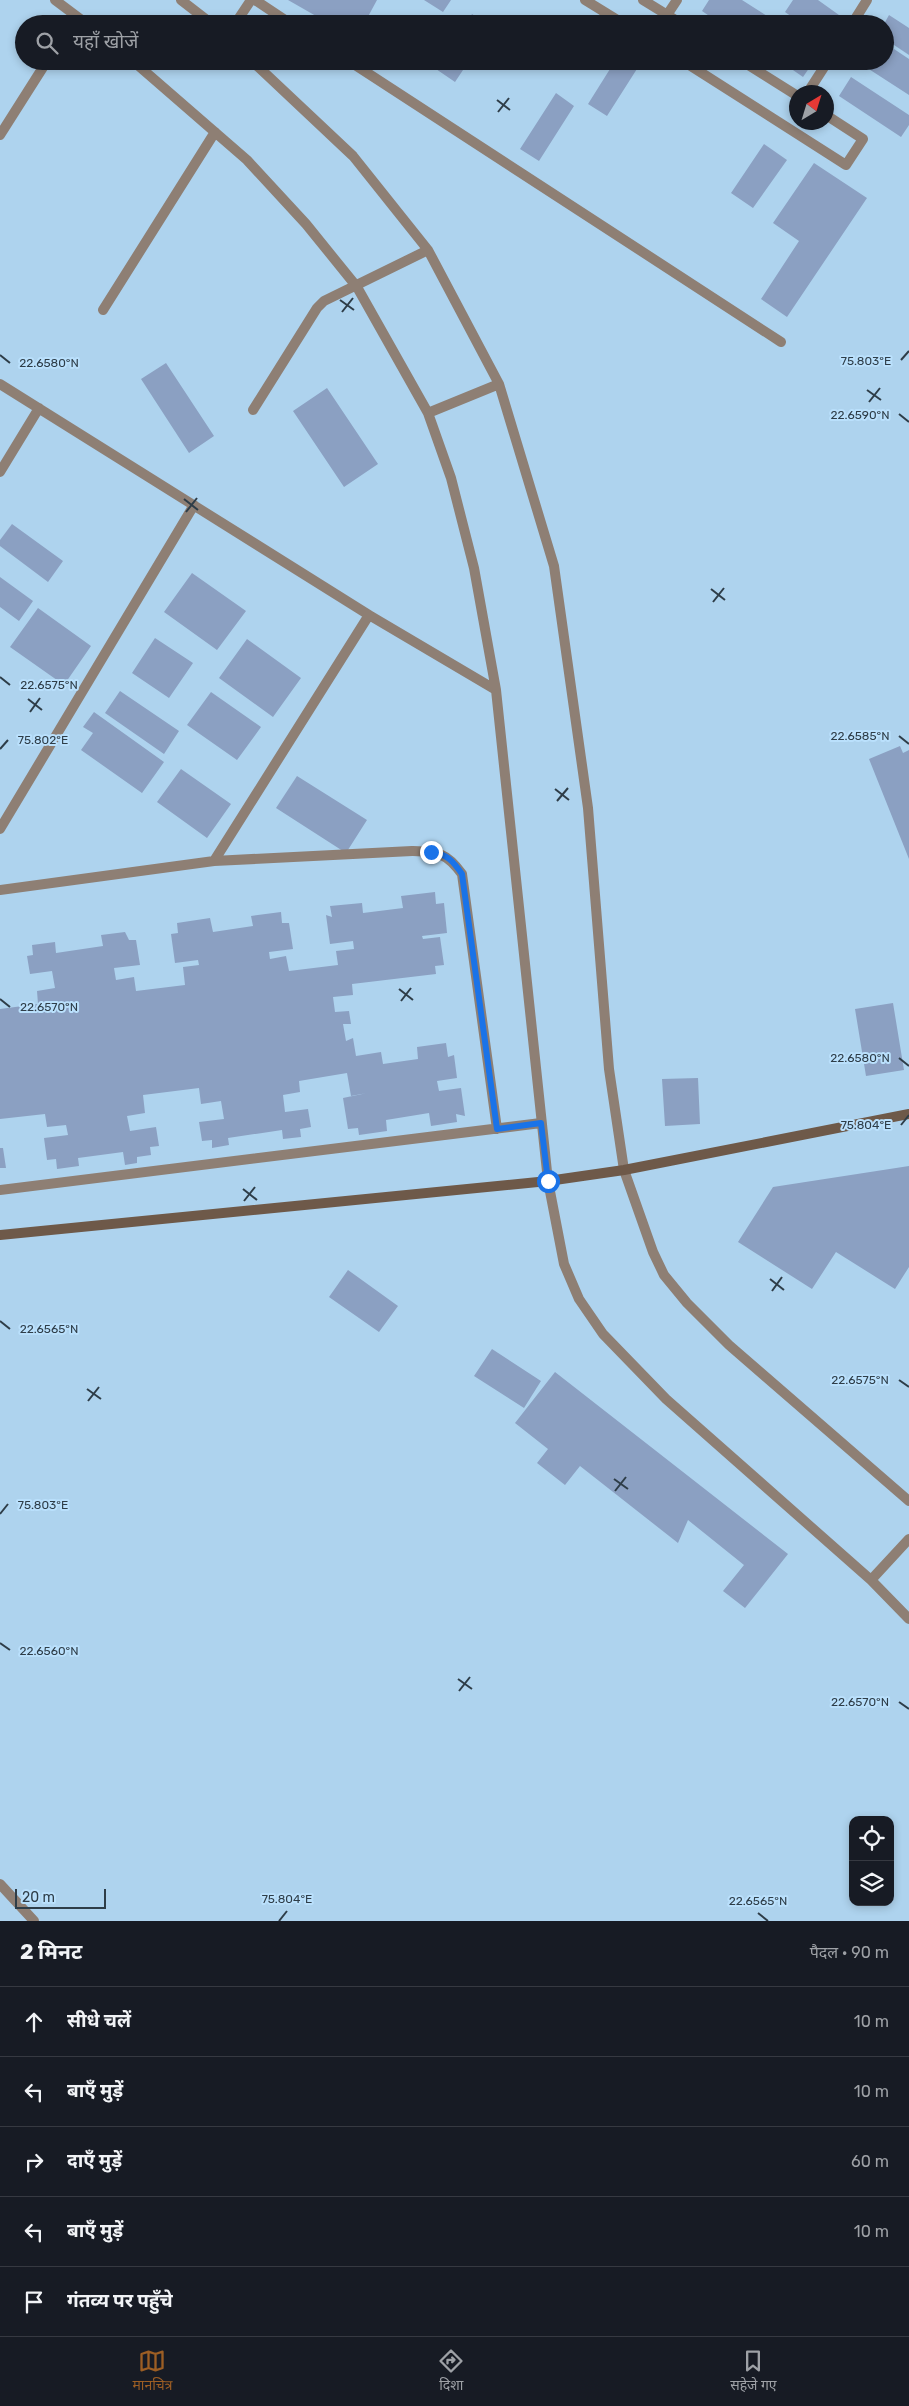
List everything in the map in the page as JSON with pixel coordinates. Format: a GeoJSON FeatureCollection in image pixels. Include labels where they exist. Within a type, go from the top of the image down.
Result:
{"type":"FeatureCollection","features":[{"type":"Feature","properties":{"kind":"street"},"geometry":{"type":"LineString","coordinates":[[55,0],[69,15]]}},
{"type":"Feature","properties":{"kind":"street"},"geometry":{"type":"LineString","coordinates":[[181,0],[200,15]]}},
{"type":"Feature","properties":{"kind":"street"},"geometry":{"type":"LineString","coordinates":[[241,15],[253,0],[277,15]]}},
{"type":"Feature","properties":{"kind":"street"},"geometry":{"type":"LineString","coordinates":[[585,0],[609,15]]}},
{"type":"Feature","properties":{"kind":"street"},"geometry":{"type":"LineString","coordinates":[[643,0],[667,15],[677,0]]}},
{"type":"Feature","properties":{"kind":"street"},"geometry":{"type":"LineString","coordinates":[[858,15],[867,0]]}},
{"type":"Feature","properties":{"kind":"street"},"geometry":{"type":"LineString","coordinates":[[0,135],[42,70]]}},
{"type":"Feature","properties":{"kind":"street"},"geometry":{"type":"LineString","coordinates":[[143,70],[247,160],[299,216],[357,287],[428,412],[451,478],[474,568],[496,690],[548,1181],[564,1264],[579,1298],[603,1334],[666,1399],[871,1580],[909,1619]]}},
{"type":"Feature","properties":{"kind":"street"},"geometry":{"type":"LineString","coordinates":[[262,70],[353,156],[428,250],[499,384],[554,566],[588,808],[609,1069],[624,1170],[653,1252],[664,1275],[687,1303],[729,1345],[909,1501]]}},
{"type":"Feature","properties":{"kind":"street"},"geometry":{"type":"LineString","coordinates":[[363,70],[781,342]]}},
{"type":"Feature","properties":{"kind":"street"},"geometry":{"type":"LineString","coordinates":[[697,70],[789,129]]}},
{"type":"Feature","properties":{"kind":"street"},"geometry":{"type":"LineString","coordinates":[[756,70],[789,91]]}},
{"type":"Feature","properties":{"kind":"street"},"geometry":{"type":"LineString","coordinates":[[813,85],[822,70]]}},
{"type":"Feature","properties":{"kind":"street"},"geometry":{"type":"LineString","coordinates":[[791,130],[846,165],[863,139],[834,120]]}},
{"type":"Feature","properties":{"kind":"street"},"geometry":{"type":"LineString","coordinates":[[103,310],[215,132]]}},
{"type":"Feature","properties":{"kind":"street"},"geometry":{"type":"LineString","coordinates":[[253,410],[318,308],[332,296],[357,287],[428,250]]}},
{"type":"Feature","properties":{"kind":"street"},"geometry":{"type":"LineString","coordinates":[[0,384],[369,615],[496,690]]}},
{"type":"Feature","properties":{"kind":"street"},"geometry":{"type":"LineString","coordinates":[[428,412],[499,384]]}},
{"type":"Feature","properties":{"kind":"street"},"geometry":{"type":"LineString","coordinates":[[0,472],[39,408]]}},
{"type":"Feature","properties":{"kind":"street"},"geometry":{"type":"LineString","coordinates":[[0,829],[194,505]]}},
{"type":"Feature","properties":{"kind":"street"},"geometry":{"type":"LineString","coordinates":[[214,861],[369,615]]}},
{"type":"Feature","properties":{"kind":"street"},"geometry":{"type":"LineString","coordinates":[[0,890],[214,861],[412,851],[441,853],[452,860],[462,874],[497,1129]]}},
{"type":"Feature","properties":{"kind":"street"},"geometry":{"type":"LineString","coordinates":[[0,1235],[548,1181],[624,1170],[909,1114]]}},
{"type":"Feature","properties":{"kind":"street"},"geometry":{"type":"LineString","coordinates":[[0,1190],[541,1123]]}},
{"type":"Feature","properties":{"kind":"street"},"geometry":{"type":"LineString","coordinates":[[871,1580],[909,1539]]}},
{"type":"Feature","properties":{"kind":"street"},"geometry":{"type":"LineString","coordinates":[[0,1884],[34,1921]]}},
{"type":"Feature","properties":{"kind":"building"},"geometry":{"type":"Polygon","coordinates":[[[288,0],[377,0],[369,15],[314,15],[288,0]]]}},
{"type":"Feature","properties":{"kind":"building"},"geometry":{"type":"Polygon","coordinates":[[[424,0],[451,0],[443,12],[424,0]]]}},
{"type":"Feature","properties":{"kind":"building"},"geometry":{"type":"Polygon","coordinates":[[[709,0],[742,0],[765,15],[708,15],[702,11],[709,0]]]}},
{"type":"Feature","properties":{"kind":"building"},"geometry":{"type":"Polygon","coordinates":[[[793,0],[818,0],[839,15],[789,15],[785,12],[793,0]]]}},
{"type":"Feature","properties":{"kind":"building"},"geometry":{"type":"Polygon","coordinates":[[[894,18],[909,28],[909,55],[894,45],[894,18]]]}},
{"type":"Feature","properties":{"kind":"building"},"geometry":{"type":"Polygon","coordinates":[[[894,49],[909,59],[909,95],[870,70],[894,70],[894,49]]]}},
{"type":"Feature","properties":{"kind":"building"},"geometry":{"type":"Polygon","coordinates":[[[437,70],[463,70],[455,82],[437,70]]]}},
{"type":"Feature","properties":{"kind":"building"},"geometry":{"type":"Polygon","coordinates":[[[609,70],[636,70],[607,116],[588,104],[609,70]]]}},
{"type":"Feature","properties":{"kind":"building"},"geometry":{"type":"Polygon","coordinates":[[[793,70],[808,70],[803,77],[793,70]]]}},
{"type":"Feature","properties":{"kind":"building"},"geometry":{"type":"Polygon","coordinates":[[[851,77],[909,115],[909,125],[901,137],[839,96],[851,77]]]}},
{"type":"Feature","properties":{"kind":"building"},"geometry":{"type":"Polygon","coordinates":[[[556,93],[574,106],[539,161],[520,149],[556,93]]]}},
{"type":"Feature","properties":{"kind":"building"},"geometry":{"type":"Polygon","coordinates":[[[764,144],[787,160],[753,208],[731,193],[764,144]]]}},
{"type":"Feature","properties":{"kind":"building"},"geometry":{"type":"Polygon","coordinates":[[[814,163],[867,198],[787,317],[761,299],[799,241],[773,223],[814,163]]]}},
{"type":"Feature","properties":{"kind":"building"},"geometry":{"type":"Polygon","coordinates":[[[166,363],[214,436],[189,453],[141,379],[166,363]]]}},
{"type":"Feature","properties":{"kind":"building"},"geometry":{"type":"Polygon","coordinates":[[[327,388],[378,464],[344,487],[293,411],[327,388]]]}},
{"type":"Feature","properties":{"kind":"building"},"geometry":{"type":"Polygon","coordinates":[[[12,524],[63,561],[48,582],[0,546],[0,540],[12,524]]]}},
{"type":"Feature","properties":{"kind":"building"},"geometry":{"type":"Polygon","coordinates":[[[192,573],[246,611],[217,650],[164,612],[192,573]]]}},
{"type":"Feature","properties":{"kind":"building"},"geometry":{"type":"Polygon","coordinates":[[[0,577],[33,601],[19,621],[0,607],[0,577]]]}},
{"type":"Feature","properties":{"kind":"building"},"geometry":{"type":"Polygon","coordinates":[[[38,608],[91,646],[64,685],[10,647],[38,608]]]}},
{"type":"Feature","properties":{"kind":"building"},"geometry":{"type":"Polygon","coordinates":[[[155,638],[193,663],[169,698],[132,673],[155,638]]]}},
{"type":"Feature","properties":{"kind":"building"},"geometry":{"type":"Polygon","coordinates":[[[247,639],[301,678],[273,717],[219,678],[247,639]]]}},
{"type":"Feature","properties":{"kind":"building"},"geometry":{"type":"Polygon","coordinates":[[[120,691],[179,731],[164,754],[105,713],[120,691]]]}},
{"type":"Feature","properties":{"kind":"building"},"geometry":{"type":"Polygon","coordinates":[[[211,692],[261,727],[237,760],[187,725],[211,692]]]}},
{"type":"Feature","properties":{"kind":"building"},"geometry":{"type":"Polygon","coordinates":[[[94,712],[164,762],[142,793],[81,750],[93,733],[83,727],[94,712]]]}},
{"type":"Feature","properties":{"kind":"building"},"geometry":{"type":"Polygon","coordinates":[[[900,746],[903,753],[909,750],[909,859],[869,759],[900,746]]]}},
{"type":"Feature","properties":{"kind":"building"},"geometry":{"type":"Polygon","coordinates":[[[181,769],[231,804],[207,838],[157,802],[181,769]]]}},
{"type":"Feature","properties":{"kind":"building"},"geometry":{"type":"Polygon","coordinates":[[[297,776],[367,820],[346,853],[276,808],[297,776]]]}},
{"type":"Feature","properties":{"kind":"building"},"geometry":{"type":"Polygon","coordinates":[[[435,892],[436,904],[444,903],[447,933],[422,936],[423,939],[440,937],[444,965],[435,966],[436,974],[352,984],[353,995],[333,997],[335,1012],[349,1011],[351,1024],[343,1024],[346,1041],[353,1038],[356,1056],[381,1052],[383,1064],[418,1059],[417,1047],[446,1043],[448,1057],[454,1055],[457,1078],[437,1081],[439,1091],[461,1088],[465,1116],[456,1114],[457,1122],[431,1126],[429,1113],[386,1120],[387,1131],[359,1135],[358,1128],[348,1129],[343,1098],[367,1093],[351,1096],[347,1073],[299,1081],[300,1092],[283,1095],[285,1112],[308,1109],[311,1127],[300,1129],[301,1137],[283,1139],[282,1130],[228,1138],[229,1145],[212,1148],[212,1140],[202,1141],[199,1122],[224,1119],[221,1101],[201,1104],[199,1088],[143,1095],[145,1113],[127,1116],[130,1131],[156,1127],[159,1146],[150,1147],[151,1155],[137,1157],[137,1163],[125,1165],[123,1152],[78,1158],[79,1166],[57,1169],[56,1159],[47,1160],[44,1138],[68,1135],[66,1125],[47,1127],[45,1114],[0,1119],[0,1009],[38,1004],[37,991],[55,988],[52,971],[30,974],[27,956],[33,955],[32,945],[55,942],[56,953],[103,946],[101,935],[125,932],[129,940],[136,940],[140,965],[114,968],[116,980],[134,977],[136,991],[185,985],[183,967],[199,965],[198,960],[175,963],[171,934],[178,933],[177,923],[210,918],[213,932],[253,926],[251,916],[281,912],[282,923],[289,923],[293,949],[269,952],[270,959],[286,956],[289,971],[338,965],[336,951],[354,949],[353,941],[330,944],[326,915],[332,917],[330,906],[362,903],[363,913],[403,908],[401,896],[435,892]]]}},
{"type":"Feature","properties":{"kind":"building"},"geometry":{"type":"Polygon","coordinates":[[[893,1003],[904,1070],[866,1076],[855,1009],[893,1003]]]}},
{"type":"Feature","properties":{"kind":"building"},"geometry":{"type":"Polygon","coordinates":[[[698,1078],[700,1124],[665,1126],[662,1079],[698,1078]]]}},
{"type":"Feature","properties":{"kind":"building"},"geometry":{"type":"Polygon","coordinates":[[[0,1148],[3,1148],[6,1168],[0,1168],[0,1148]]]}},
{"type":"Feature","properties":{"kind":"building"},"geometry":{"type":"Polygon","coordinates":[[[909,1166],[909,1267],[895,1289],[836,1252],[812,1289],[738,1242],[773,1187],[909,1166]]]}},
{"type":"Feature","properties":{"kind":"building"},"geometry":{"type":"Polygon","coordinates":[[[348,1270],[398,1306],[379,1332],[329,1297],[348,1270]]]}},
{"type":"Feature","properties":{"kind":"building"},"geometry":{"type":"Polygon","coordinates":[[[492,1349],[541,1381],[524,1408],[474,1376],[492,1349]]]}},
{"type":"Feature","properties":{"kind":"building"},"geometry":{"type":"Polygon","coordinates":[[[555,1372],[788,1554],[745,1608],[723,1591],[744,1565],[688,1520],[678,1543],[580,1466],[565,1485],[537,1463],[548,1449],[515,1423],[555,1372]]]}},
{"type":"Feature","properties":{"kind":"route"},"geometry":{"type":"LineString","coordinates":[[431,852],[441,853],[452,860],[462,874],[497,1129],[541,1123],[548,1181]]}}]}
